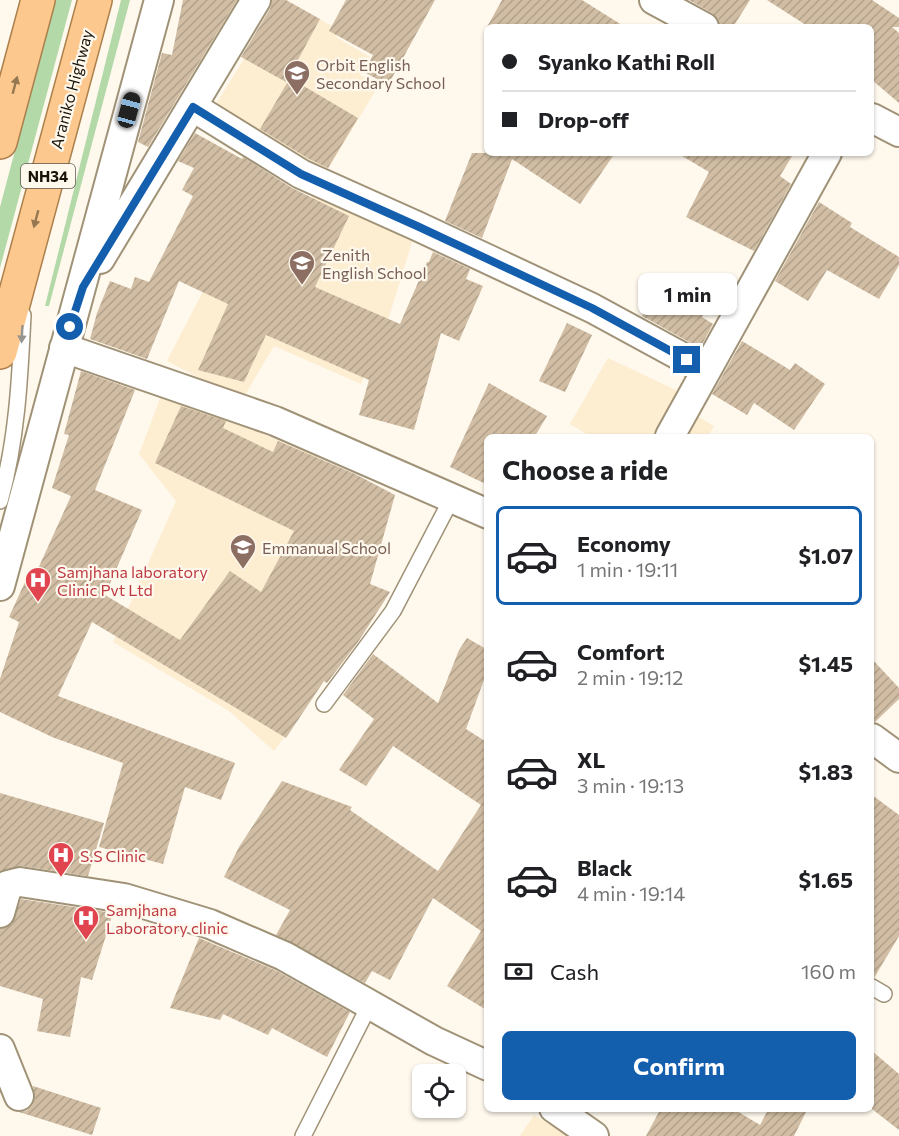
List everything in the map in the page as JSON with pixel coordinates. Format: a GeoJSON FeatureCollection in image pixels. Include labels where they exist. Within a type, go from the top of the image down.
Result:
{"type":"FeatureCollection","features":[{"type":"Feature","properties":{"kind":"highway"},"geometry":{"type":"LineString","coordinates":[[0,142],[38,0]]}},
{"type":"Feature","properties":{"kind":"highway","name":"Araniko Highway"},"geometry":{"type":"LineString","coordinates":[[0,352],[95,0]]}},
{"type":"Feature","properties":{"kind":"street"},"geometry":{"type":"LineString","coordinates":[[0,586],[64,348],[83,287],[159,0]]}},
{"type":"Feature","properties":{"kind":"street"},"geometry":{"type":"LineString","coordinates":[[83,287],[256,0]]}},
{"type":"Feature","properties":{"kind":"street"},"geometry":{"type":"LineString","coordinates":[[654,0],[698,24]]}},
{"type":"Feature","properties":{"kind":"street"},"geometry":{"type":"LineString","coordinates":[[193,107],[301,174],[592,308],[706,370]]}},
{"type":"Feature","properties":{"kind":"street"},"geometry":{"type":"LineString","coordinates":[[874,119],[899,132]]}},
{"type":"Feature","properties":{"kind":"street"},"geometry":{"type":"LineString","coordinates":[[670,434],[825,156]]}},
{"type":"Feature","properties":{"kind":"street"},"geometry":{"type":"LineString","coordinates":[[64,348],[275,421],[484,512]]}},
{"type":"Feature","properties":{"kind":"street"},"geometry":{"type":"LineString","coordinates":[[874,739],[899,758]]}},
{"type":"Feature","properties":{"kind":"street"},"geometry":{"type":"LineString","coordinates":[[0,913],[8,885],[20,882],[124,898],[210,924],[284,956],[434,1041],[484,1064]]}},
{"type":"Feature","properties":{"kind":"street"},"geometry":{"type":"LineString","coordinates":[[0,1049],[19,1096]]}},
{"type":"Feature","properties":{"kind":"street"},"geometry":{"type":"LineString","coordinates":[[560,1112],[594,1136]]}},
{"type":"Feature","properties":{"kind":"lane"},"geometry":{"type":"LineString","coordinates":[[0,501],[9,471],[18,411],[26,255]]}},
{"type":"Feature","properties":{"kind":"lane"},"geometry":{"type":"LineString","coordinates":[[324,704],[393,611],[452,498]]}},
{"type":"Feature","properties":{"kind":"lane"},"geometry":{"type":"LineString","coordinates":[[303,1136],[370,1004]]}},
{"type":"Feature","properties":{"kind":"shaded area","name":"Orbit English Secondary School"},"geometry":{"type":"Polygon","coordinates":[[[277,0],[286,0],[339,30],[336,37],[370,57],[360,75],[379,85],[325,174],[214,107],[277,0]]]}},
{"type":"Feature","properties":{"kind":"shaded area","name":"Zenith English School"},"geometry":{"type":"Polygon","coordinates":[[[316,189],[417,226],[389,317],[361,384],[274,346],[242,400],[167,361],[232,235],[280,256],[316,189]]]}},
{"type":"Feature","properties":{"kind":"shaded area"},"geometry":{"type":"Polygon","coordinates":[[[608,358],[682,393],[692,413],[714,426],[709,434],[587,434],[570,424],[608,358]]]}},
{"type":"Feature","properties":{"kind":"shaded area","name":"Emmanual School"},"geometry":{"type":"Polygon","coordinates":[[[162,393],[319,457],[291,528],[351,553],[303,712],[274,751],[229,711],[113,642],[176,501],[139,454],[162,393]]]}},
{"type":"Feature","properties":{"kind":"shaded area"},"geometry":{"type":"Polygon","coordinates":[[[534,1115],[569,1136],[520,1136],[534,1115]]]}},
{"type":"Feature","properties":{"kind":"green space"},"geometry":{"type":"Polygon","coordinates":[[[55,0],[72,0],[0,268],[0,207],[55,0]]]}},
{"type":"Feature","properties":{"kind":"green space"},"geometry":{"type":"Polygon","coordinates":[[[121,0],[130,0],[49,306],[45,306],[121,0]]]}},
{"type":"Feature","properties":{"kind":"building"},"geometry":{"type":"Polygon","coordinates":[[[183,0],[237,0],[148,147],[138,142],[162,53],[172,55],[183,0]]]}},
{"type":"Feature","properties":{"kind":"building"},"geometry":{"type":"Polygon","coordinates":[[[272,0],[286,0],[320,19],[286,82],[241,57],[270,9],[272,0]]]}},
{"type":"Feature","properties":{"kind":"building"},"geometry":{"type":"Polygon","coordinates":[[[346,0],[435,0],[388,85],[364,72],[373,55],[329,31],[346,0]]]}},
{"type":"Feature","properties":{"kind":"building"},"geometry":{"type":"Polygon","coordinates":[[[502,0],[582,0],[620,24],[489,24],[502,0]]]}},
{"type":"Feature","properties":{"kind":"building"},"geometry":{"type":"Polygon","coordinates":[[[689,0],[750,0],[735,24],[719,24],[712,13],[689,0]]]}},
{"type":"Feature","properties":{"kind":"building"},"geometry":{"type":"Polygon","coordinates":[[[767,0],[872,0],[899,18],[899,27],[892,27],[899,33],[899,103],[874,82],[874,24],[804,24],[767,0]]]}},
{"type":"Feature","properties":{"kind":"building"},"geometry":{"type":"Polygon","coordinates":[[[290,78],[358,118],[328,168],[260,129],[290,78]]]}},
{"type":"Feature","properties":{"kind":"building"},"geometry":{"type":"Polygon","coordinates":[[[195,133],[242,159],[243,157],[292,188],[349,216],[315,287],[400,324],[433,252],[470,269],[466,279],[483,286],[459,341],[441,333],[414,430],[359,415],[369,380],[266,335],[244,382],[198,370],[228,304],[179,281],[147,359],[90,339],[97,313],[110,281],[131,289],[135,277],[149,282],[193,196],[182,190],[194,168],[178,161],[195,133]]]}},
{"type":"Feature","properties":{"kind":"building"},"geometry":{"type":"Polygon","coordinates":[[[472,153],[484,153],[484,156],[613,156],[580,204],[512,159],[482,238],[445,221],[472,153]]]}},
{"type":"Feature","properties":{"kind":"building"},"geometry":{"type":"Polygon","coordinates":[[[682,156],[792,156],[780,176],[791,184],[754,251],[686,217],[709,172],[682,156]]]}},
{"type":"Feature","properties":{"kind":"building"},"geometry":{"type":"Polygon","coordinates":[[[819,202],[852,223],[850,227],[899,257],[899,265],[879,299],[827,270],[808,301],[775,281],[819,202]]]}},
{"type":"Feature","properties":{"kind":"building"},"geometry":{"type":"Polygon","coordinates":[[[662,273],[712,297],[702,317],[713,324],[700,348],[642,316],[662,273]]]}},
{"type":"Feature","properties":{"kind":"building"},"geometry":{"type":"Polygon","coordinates":[[[567,323],[592,335],[565,392],[539,381],[567,323]]]}},
{"type":"Feature","properties":{"kind":"building"},"geometry":{"type":"Polygon","coordinates":[[[742,341],[790,370],[795,363],[825,384],[794,430],[754,403],[747,415],[712,394],[742,341]]]}},
{"type":"Feature","properties":{"kind":"building"},"geometry":{"type":"Polygon","coordinates":[[[81,371],[135,390],[95,490],[142,510],[105,595],[180,640],[230,571],[261,592],[294,531],[155,463],[181,406],[226,421],[223,428],[273,452],[278,441],[355,474],[395,495],[370,584],[390,592],[358,642],[327,683],[324,681],[286,738],[92,622],[58,696],[235,763],[221,800],[185,787],[163,864],[99,847],[123,763],[52,737],[0,712],[0,679],[19,622],[9,617],[31,569],[37,571],[71,496],[52,488],[69,435],[64,434],[81,371]]]}},
{"type":"Feature","properties":{"kind":"building"},"geometry":{"type":"Polygon","coordinates":[[[489,383],[547,416],[536,434],[484,434],[484,483],[450,467],[489,383]]]}},
{"type":"Feature","properties":{"kind":"building"},"geometry":{"type":"Polygon","coordinates":[[[467,638],[484,648],[484,680],[466,729],[484,740],[484,1009],[447,986],[481,931],[433,898],[390,980],[372,971],[365,983],[276,935],[290,910],[224,877],[239,847],[282,781],[352,807],[350,810],[438,871],[481,805],[393,746],[366,786],[339,770],[374,719],[343,695],[373,654],[438,703],[459,650],[467,638]]]}},
{"type":"Feature","properties":{"kind":"building"},"geometry":{"type":"Polygon","coordinates":[[[874,661],[899,688],[899,699],[875,722],[874,661]]]}},
{"type":"Feature","properties":{"kind":"building"},"geometry":{"type":"Polygon","coordinates":[[[0,793],[104,823],[88,876],[22,866],[0,871],[0,793]]]}},
{"type":"Feature","properties":{"kind":"building"},"geometry":{"type":"Polygon","coordinates":[[[874,796],[899,815],[899,936],[874,978],[874,796]]]}},
{"type":"Feature","properties":{"kind":"building"},"geometry":{"type":"Polygon","coordinates":[[[21,899],[113,913],[92,980],[81,977],[70,1037],[37,1031],[43,999],[0,986],[0,929],[12,924],[21,899]]]}},
{"type":"Feature","properties":{"kind":"building"},"geometry":{"type":"Polygon","coordinates":[[[199,938],[277,971],[350,1012],[327,1057],[272,1028],[268,1035],[223,1014],[220,1020],[170,1008],[199,938]]]}},
{"type":"Feature","properties":{"kind":"building"},"geometry":{"type":"Polygon","coordinates":[[[874,1053],[899,1074],[899,1130],[874,1111],[874,1053]]]}},
{"type":"Feature","properties":{"kind":"building"},"geometry":{"type":"Polygon","coordinates":[[[33,1086],[101,1108],[92,1135],[19,1112],[26,1111],[32,1106],[35,1098],[33,1086]]]}},
{"type":"Feature","properties":{"kind":"building"},"geometry":{"type":"Polygon","coordinates":[[[659,1112],[739,1112],[760,1125],[767,1112],[806,1112],[794,1136],[646,1136],[659,1112]]]}},
{"type":"Feature","properties":{"kind":"place","name":"Orbit English Secondary School"},"geometry":{"type":"Point","coordinates":[297,96]}},
{"type":"Feature","properties":{"kind":"place","name":"Zenith English School"},"geometry":{"type":"Point","coordinates":[302,286]}},
{"type":"Feature","properties":{"kind":"place","name":"Emmanual School"},"geometry":{"type":"Point","coordinates":[243,570]}},
{"type":"Feature","properties":{"kind":"place","name":"Samjhana laboratory Clinic Pvt Ltd"},"geometry":{"type":"Point","coordinates":[38,603]}},
{"type":"Feature","properties":{"kind":"place","name":"S.S Clinic"},"geometry":{"type":"Point","coordinates":[61,878]}},
{"type":"Feature","properties":{"kind":"place","name":"Samjhana Laboratory clinic"},"geometry":{"type":"Point","coordinates":[86,941]}},
{"type":"Feature","properties":{"kind":"route"},"geometry":{"type":"LineString","coordinates":[[70,327],[83,287],[193,107],[301,174],[592,308],[687,360]]}}]}
